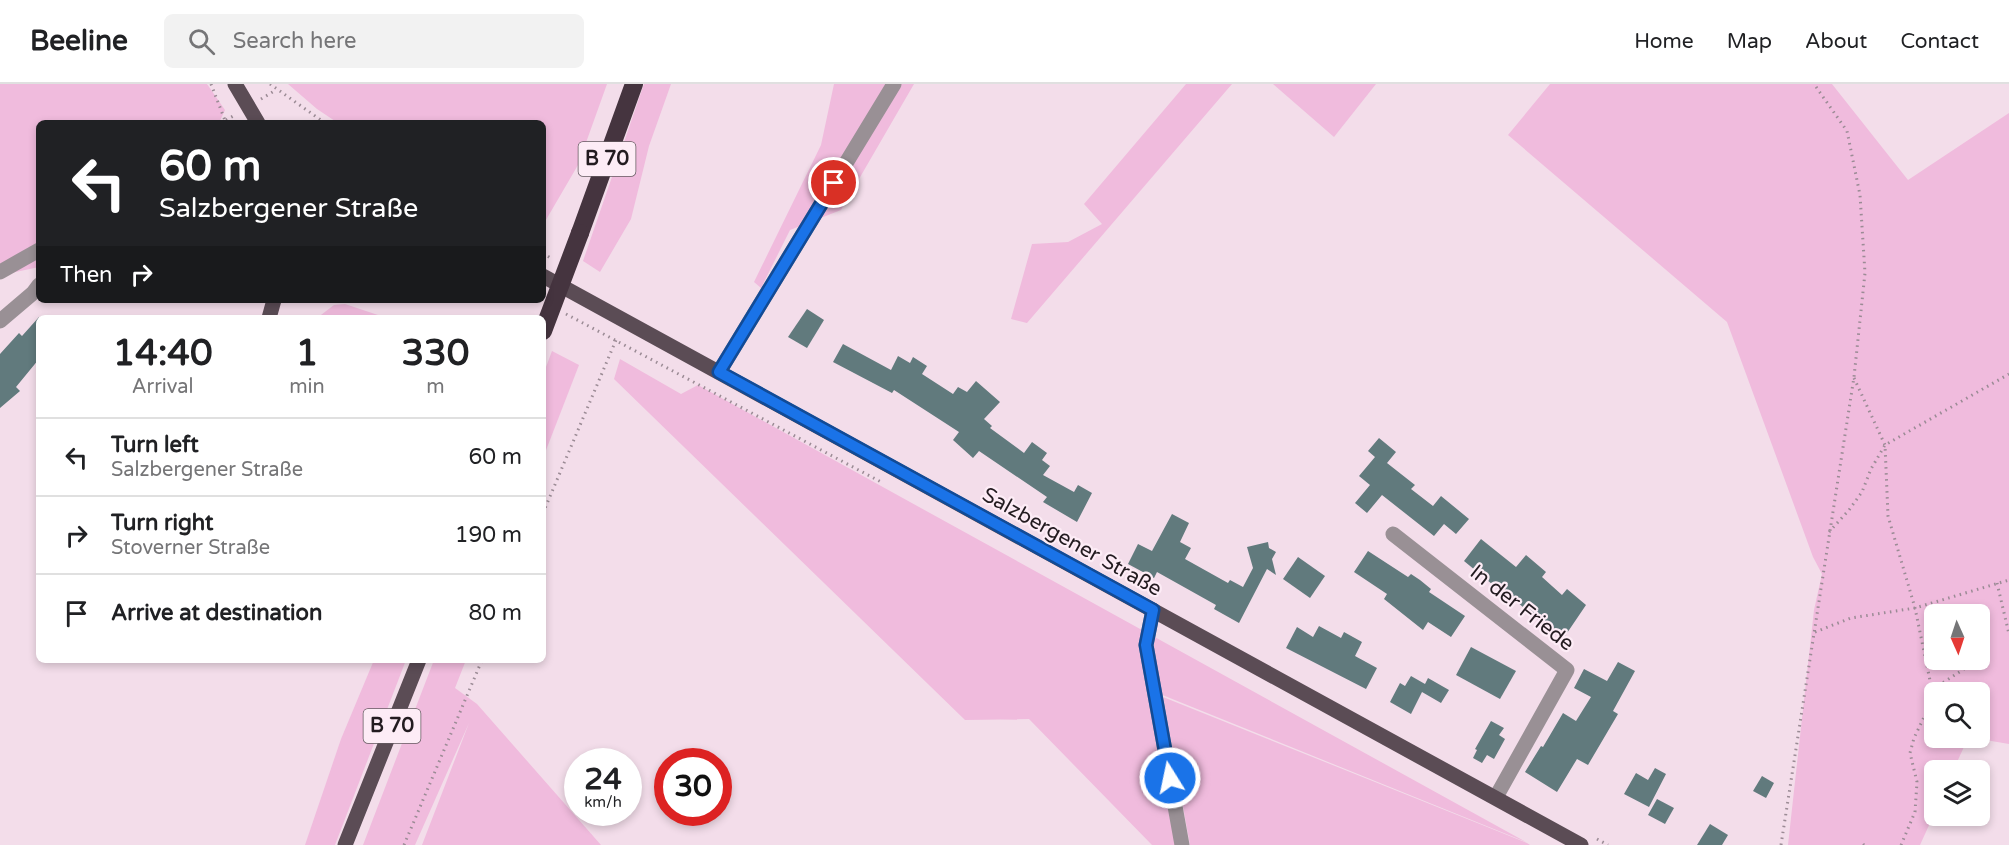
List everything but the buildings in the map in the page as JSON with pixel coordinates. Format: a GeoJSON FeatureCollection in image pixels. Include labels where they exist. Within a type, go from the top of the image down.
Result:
{"type":"FeatureCollection","features":[{"type":"Feature","properties":{"kind":"highway","name":"B 70"},"geometry":{"type":"LineString","coordinates":[[546,323],[634,84]]}},
{"type":"Feature","properties":{"kind":"main road"},"geometry":{"type":"LineString","coordinates":[[235,84],[256,120]]}},
{"type":"Feature","properties":{"kind":"main road","name":"Salzbergener Straße"},"geometry":{"type":"LineString","coordinates":[[546,278],[1581,845]]}},
{"type":"Feature","properties":{"kind":"main road","name":"B 70"},"geometry":{"type":"LineString","coordinates":[[345,845],[418,663]]}},
{"type":"Feature","properties":{"kind":"street"},"geometry":{"type":"LineString","coordinates":[[719,372],[894,84]]}},
{"type":"Feature","properties":{"kind":"street"},"geometry":{"type":"LineString","coordinates":[[0,272],[36,252]]}},
{"type":"Feature","properties":{"kind":"street"},"geometry":{"type":"LineString","coordinates":[[0,321],[36,289]]}},
{"type":"Feature","properties":{"kind":"street","name":"In der Friede"},"geometry":{"type":"LineString","coordinates":[[1393,534],[1567,670],[1496,798]]}},
{"type":"Feature","properties":{"kind":"street"},"geometry":{"type":"LineString","coordinates":[[1153,610],[1146,645],[1182,845]]}},
{"type":"Feature","properties":{"kind":"path"},"geometry":{"type":"LineString","coordinates":[[211,84],[225,120]]}},
{"type":"Feature","properties":{"kind":"path"},"geometry":{"type":"LineString","coordinates":[[270,84],[321,120]]}},
{"type":"Feature","properties":{"kind":"path"},"geometry":{"type":"LineString","coordinates":[[1781,845],[1854,377],[1865,273],[1860,195],[1847,131],[1814,84]]}},
{"type":"Feature","properties":{"kind":"path"},"geometry":{"type":"LineString","coordinates":[[546,506],[616,340]]}},
{"type":"Feature","properties":{"kind":"path"},"geometry":{"type":"LineString","coordinates":[[1829,532],[1862,492],[1871,468],[1885,445],[2009,374]]}},
{"type":"Feature","properties":{"kind":"path"},"geometry":{"type":"LineString","coordinates":[[1854,377],[1885,445],[1888,516],[1915,608],[1930,682]]}},
{"type":"Feature","properties":{"kind":"path"},"geometry":{"type":"LineString","coordinates":[[1815,632],[1851,618],[1915,608],[2009,580]]}},
{"type":"Feature","properties":{"kind":"path"},"geometry":{"type":"LineString","coordinates":[[1997,583],[2009,634]]}},
{"type":"Feature","properties":{"kind":"path"},"geometry":{"type":"LineString","coordinates":[[404,845],[481,663]]}},
{"type":"Feature","properties":{"kind":"path"},"geometry":{"type":"LineString","coordinates":[[1944,682],[1962,670]]}},
{"type":"Feature","properties":{"kind":"path"},"geometry":{"type":"LineString","coordinates":[[1901,845],[1915,812],[1917,782],[1910,753],[1924,717]]}},
{"type":"Feature","properties":{"kind":"shaded area"},"geometry":{"type":"Polygon","coordinates":[[[0,84],[207,84],[225,110],[220,120],[36,120],[36,268],[11,273],[0,271],[0,84]]]}},
{"type":"Feature","properties":{"kind":"shaded area"},"geometry":{"type":"Polygon","coordinates":[[[288,84],[607,84],[578,165],[546,220],[546,120],[334,120],[288,84]]]}},
{"type":"Feature","properties":{"kind":"shaded area"},"geometry":{"type":"Polygon","coordinates":[[[644,84],[671,84],[649,146],[631,219],[600,272],[583,261],[644,84]]]}},
{"type":"Feature","properties":{"kind":"shaded area"},"geometry":{"type":"Polygon","coordinates":[[[834,84],[914,84],[841,210],[790,230],[761,288],[754,282],[821,145],[834,84]]]}},
{"type":"Feature","properties":{"kind":"shaded area"},"geometry":{"type":"Polygon","coordinates":[[[1186,84],[1232,84],[1027,323],[1011,319],[1032,244],[1068,242],[1102,224],[1084,204],[1186,84]]]}},
{"type":"Feature","properties":{"kind":"shaded area"},"geometry":{"type":"Polygon","coordinates":[[[1273,84],[1376,84],[1334,137],[1273,84]]]}},
{"type":"Feature","properties":{"kind":"shaded area"},"geometry":{"type":"Polygon","coordinates":[[[1550,84],[1832,84],[1908,180],[2009,113],[2009,744],[1990,741],[1990,682],[1924,682],[1924,748],[1963,748],[1958,760],[1924,760],[1924,826],[1929,826],[1920,845],[1788,845],[1814,610],[1822,574],[1813,557],[1727,322],[1508,135],[1550,84]]]}},
{"type":"Feature","properties":{"kind":"shaded area"},"geometry":{"type":"Polygon","coordinates":[[[345,304],[378,315],[321,315],[334,305],[345,304]]]}},
{"type":"Feature","properties":{"kind":"shaded area"},"geometry":{"type":"Polygon","coordinates":[[[552,351],[579,365],[546,450],[546,367],[552,351]]]}},
{"type":"Feature","properties":{"kind":"shaded area"},"geometry":{"type":"Polygon","coordinates":[[[620,359],[681,394],[698,385],[1526,842],[1150,690],[1176,845],[1152,845],[1029,719],[965,720],[614,379],[620,359]]]}},
{"type":"Feature","properties":{"kind":"shaded area"},"geometry":{"type":"Polygon","coordinates":[[[373,663],[405,663],[335,845],[305,845],[341,739],[373,663]]]}},
{"type":"Feature","properties":{"kind":"shaded area"},"geometry":{"type":"Polygon","coordinates":[[[433,663],[465,663],[455,688],[477,704],[564,803],[564,826],[584,826],[601,845],[422,845],[469,723],[415,845],[363,845],[433,663]]]}},
{"type":"Feature","properties":{"kind":"shaded area"},"geometry":{"type":"Polygon","coordinates":[[[1163,697],[1527,843],[1530,845],[1190,845],[1163,697]]]}},
{"type":"Feature","properties":{"kind":"route"},"geometry":{"type":"LineString","coordinates":[[834,183],[719,372],[1153,610],[1146,645],[1170,778]]}}]}
